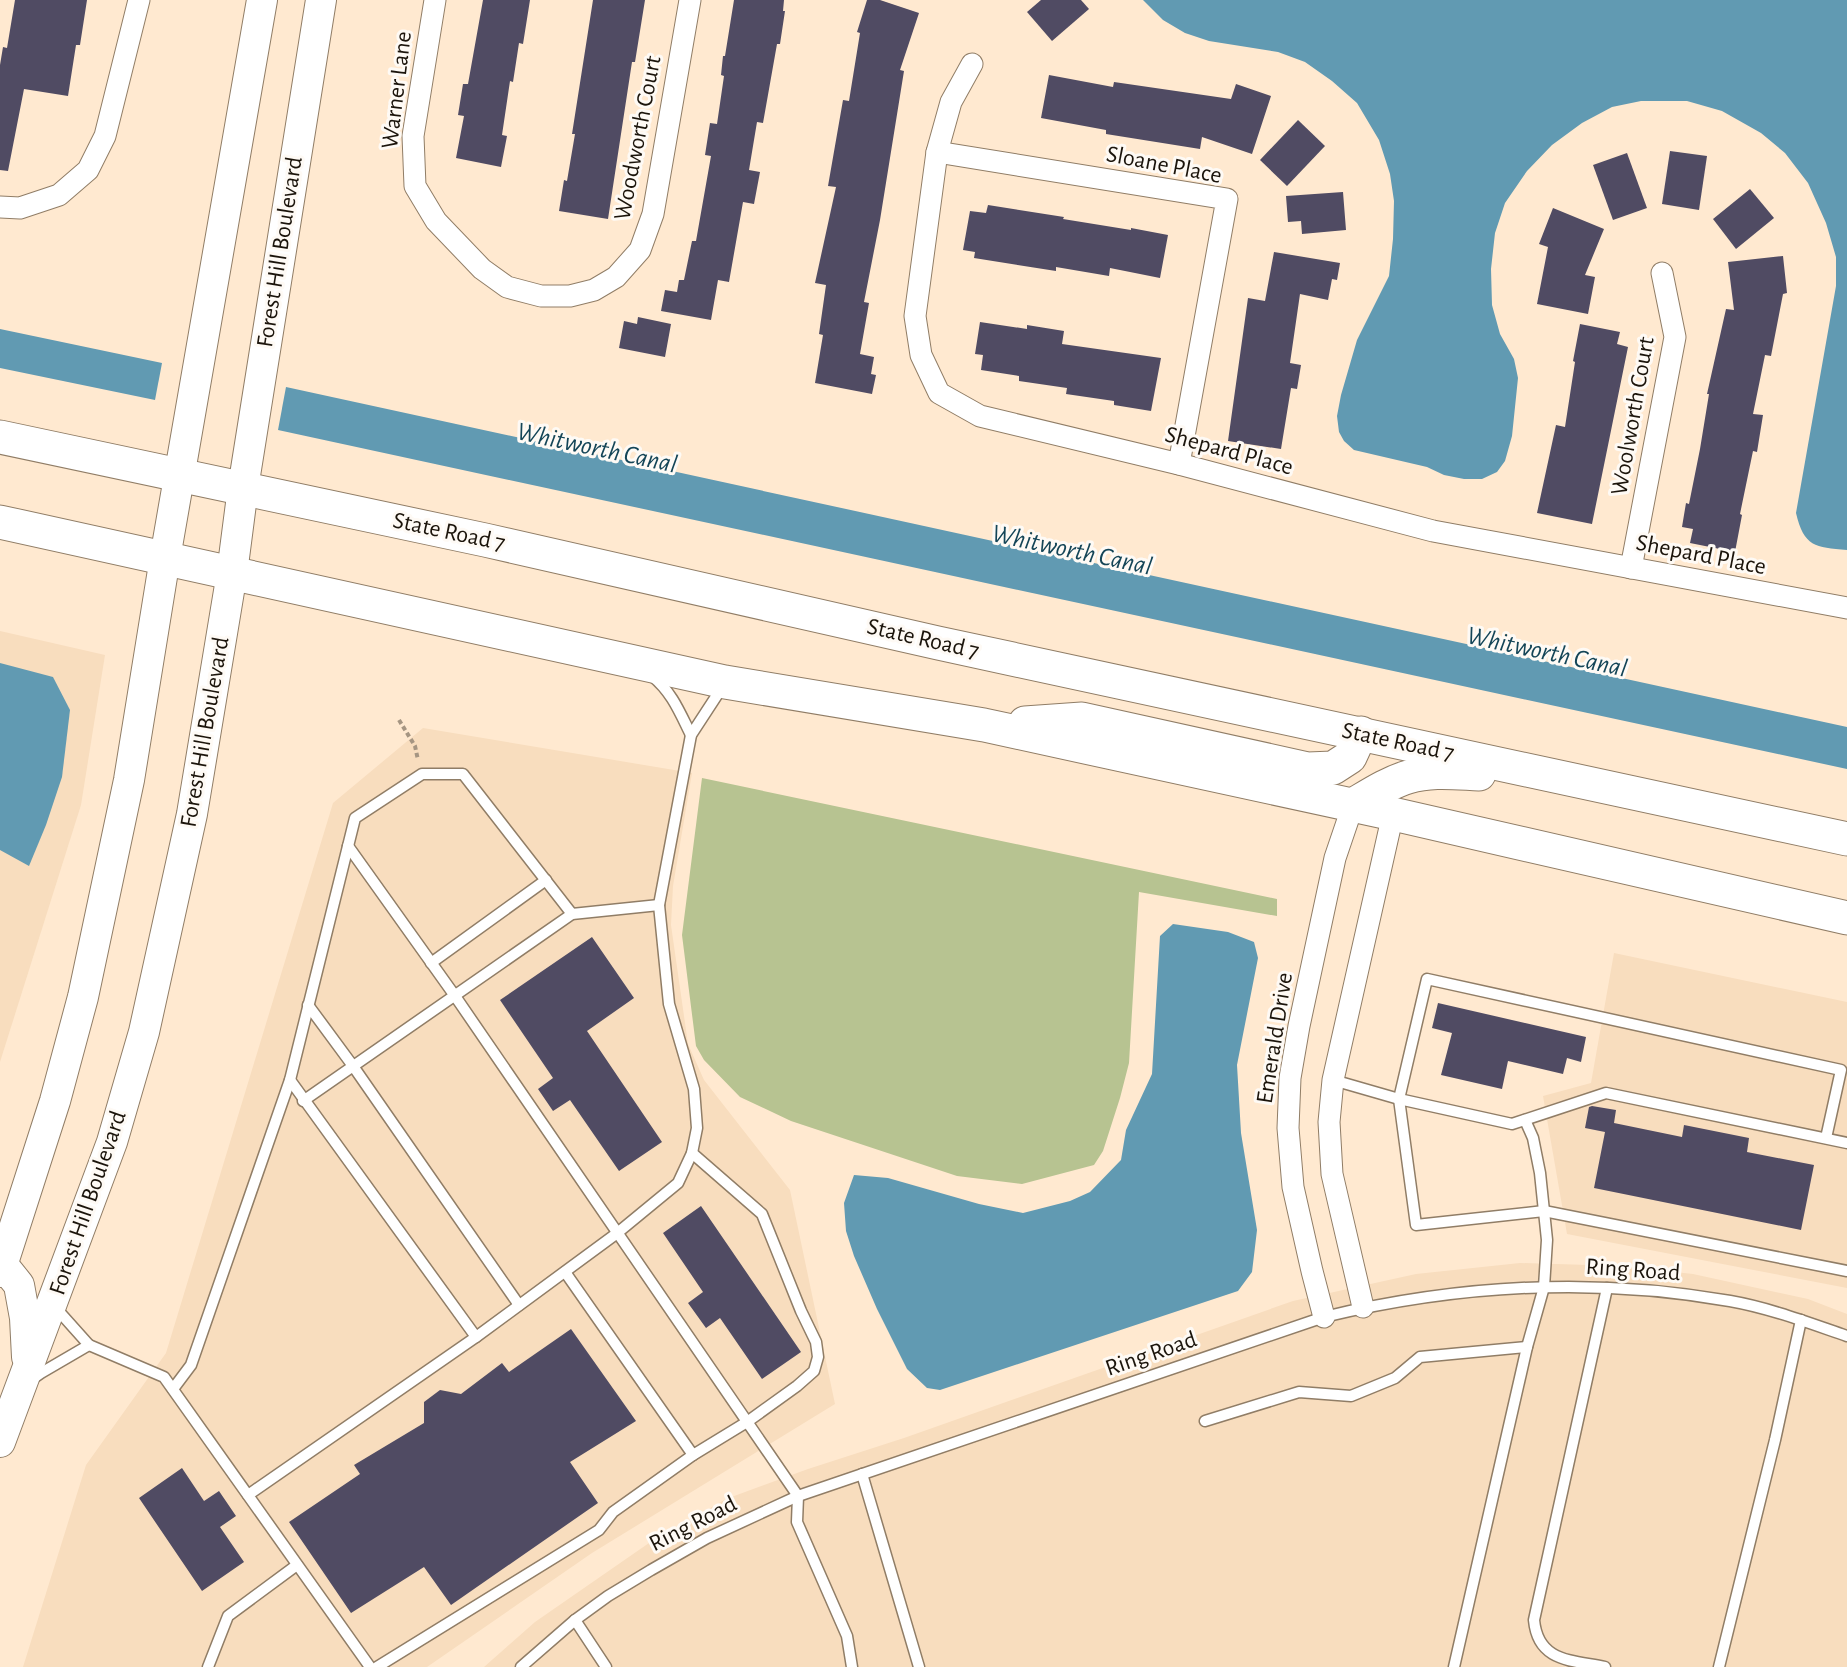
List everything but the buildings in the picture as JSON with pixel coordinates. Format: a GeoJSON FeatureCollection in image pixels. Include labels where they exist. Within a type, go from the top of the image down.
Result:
{"type":"FeatureCollection","features":[{"type":"Feature","properties":{"kind":"main road"},"geometry":{"type":"LineString","coordinates":[[23,1379],[25,1318],[18,1285],[1,1267],[55,1101],[83,998],[129,780],[165,558],[262,0]]}},
{"type":"Feature","properties":{"kind":"main road","name":"Forest Hill Boulevard"},"geometry":{"type":"LineString","coordinates":[[0,1442],[112,1142],[144,1032],[192,814],[321,0]]}},
{"type":"Feature","properties":{"kind":"main road","name":"State Road 7"},"geometry":{"type":"LineString","coordinates":[[0,437],[484,540],[949,645],[1847,839]]}},
{"type":"Feature","properties":{"kind":"main road"},"geometry":{"type":"LineString","coordinates":[[0,522],[725,682],[984,725],[1353,805],[1847,918]]}},
{"type":"Feature","properties":{"kind":"main road"},"geometry":{"type":"LineString","coordinates":[[984,725],[1082,719],[1308,769],[1333,768],[1350,758],[1360,733]]}},
{"type":"Feature","properties":{"kind":"main road"},"geometry":{"type":"LineString","coordinates":[[1353,805],[1379,789],[1408,777],[1440,772],[1571,778]]}},
{"type":"Feature","properties":{"kind":"street"},"geometry":{"type":"LineString","coordinates":[[0,207],[20,208],[59,195],[88,170],[105,136],[139,0]]}},
{"type":"Feature","properties":{"kind":"street","name":"Warner Lane"},"geometry":{"type":"LineString","coordinates":[[435,0],[413,136],[415,186],[436,221],[482,269],[507,287],[541,296],[570,296],[594,290],[616,277]]}},
{"type":"Feature","properties":{"kind":"street","name":"Woodworth Court"},"geometry":{"type":"LineString","coordinates":[[616,277],[640,250],[653,214],[690,0]]}},
{"type":"Feature","properties":{"kind":"street","name":"Shepard Place"},"geometry":{"type":"LineString","coordinates":[[972,64],[951,102],[937,152],[915,316],[921,355],[939,393],[980,416],[1179,464],[1433,531],[1847,608]]}},
{"type":"Feature","properties":{"kind":"street","name":"Sloane Place"},"geometry":{"type":"LineString","coordinates":[[937,152],[1227,199],[1179,464]]}},
{"type":"Feature","properties":{"kind":"street","name":"Woolworth Court"},"geometry":{"type":"LineString","coordinates":[[1631,568],[1675,337],[1662,273]]}},
{"type":"Feature","properties":{"kind":"street","name":"Emerald Drive"},"geometry":{"type":"LineString","coordinates":[[1324,1317],[1293,1187],[1288,1128],[1290,1077],[1333,870],[1353,805]]}},
{"type":"Feature","properties":{"kind":"street"},"geometry":{"type":"LineString","coordinates":[[1364,1307],[1332,1174],[1329,1122],[1333,1080],[1393,814]]}},
{"type":"Feature","properties":{"kind":"lane"},"geometry":{"type":"LineString","coordinates":[[634,662],[673,697],[691,735]]}},
{"type":"Feature","properties":{"kind":"lane"},"geometry":{"type":"LineString","coordinates":[[248,1495],[476,1337],[616,1234],[678,1183],[692,1154],[697,1128],[694,1089],[669,1004],[659,905],[691,735],[725,682]]}},
{"type":"Feature","properties":{"kind":"lane"},"geometry":{"type":"LineString","coordinates":[[173,1389],[191,1365],[290,1080],[355,818],[422,774],[463,774],[572,914]]}},
{"type":"Feature","properties":{"kind":"lane"},"geometry":{"type":"LineString","coordinates":[[348,846],[455,996],[616,1234],[798,1496],[797,1522],[847,1636],[852,1667]]}},
{"type":"Feature","properties":{"kind":"lane"},"geometry":{"type":"LineString","coordinates":[[431,963],[546,880]]}},
{"type":"Feature","properties":{"kind":"lane"},"geometry":{"type":"LineString","coordinates":[[303,1101],[572,914],[659,905]]}},
{"type":"Feature","properties":{"kind":"lane"},"geometry":{"type":"LineString","coordinates":[[1826,1138],[1841,1070],[1427,979],[1399,1099],[1416,1225],[1544,1211],[1847,1271]]}},
{"type":"Feature","properties":{"kind":"lane"},"geometry":{"type":"LineString","coordinates":[[308,1005],[519,1305]]}},
{"type":"Feature","properties":{"kind":"lane"},"geometry":{"type":"LineString","coordinates":[[290,1080],[476,1337]]}},
{"type":"Feature","properties":{"kind":"lane"},"geometry":{"type":"LineString","coordinates":[[1333,1080],[1399,1099],[1512,1124],[1606,1094],[1847,1143]]}},
{"type":"Feature","properties":{"kind":"lane"},"geometry":{"type":"LineString","coordinates":[[1455,1667],[1527,1347],[1544,1287],[1546,1240],[1540,1173],[1533,1138],[1525,1120]]}},
{"type":"Feature","properties":{"kind":"lane"},"geometry":{"type":"LineString","coordinates":[[377,1667],[599,1530],[614,1512],[693,1455],[747,1422],[814,1371],[818,1357],[816,1342],[762,1214],[692,1154]]}},
{"type":"Feature","properties":{"kind":"lane"},"geometry":{"type":"LineString","coordinates":[[565,1272],[693,1455]]}},
{"type":"Feature","properties":{"kind":"lane"},"geometry":{"type":"LineString","coordinates":[[1605,1667],[1559,1658],[1548,1652],[1540,1644],[1535,1632],[1534,1620],[1607,1288]]}},
{"type":"Feature","properties":{"kind":"lane","name":"Ring Road"},"geometry":{"type":"LineString","coordinates":[[521,1667],[575,1620],[608,1596],[707,1538],[798,1496],[1324,1317],[1364,1307],[1409,1298],[1489,1289],[1607,1288],[1666,1292],[1732,1302],[1801,1320],[1847,1336]]}},
{"type":"Feature","properties":{"kind":"lane"},"geometry":{"type":"LineString","coordinates":[[53,1304],[89,1345],[164,1377],[370,1667]]}},
{"type":"Feature","properties":{"kind":"lane"},"geometry":{"type":"LineString","coordinates":[[1719,1667],[1775,1440],[1801,1320]]}},
{"type":"Feature","properties":{"kind":"lane"},"geometry":{"type":"LineString","coordinates":[[23,1379],[41,1373],[89,1345]]}},
{"type":"Feature","properties":{"kind":"lane"},"geometry":{"type":"LineString","coordinates":[[1205,1421],[1299,1392],[1351,1396],[1395,1378],[1420,1357],[1527,1347]]}},
{"type":"Feature","properties":{"kind":"lane"},"geometry":{"type":"LineString","coordinates":[[862,1474],[919,1667]]}},
{"type":"Feature","properties":{"kind":"lane"},"geometry":{"type":"LineString","coordinates":[[208,1667],[228,1616],[297,1565]]}},
{"type":"Feature","properties":{"kind":"lane"},"geometry":{"type":"LineString","coordinates":[[575,1620],[606,1667]]}},
{"type":"Feature","properties":{"kind":"path"},"geometry":{"type":"LineString","coordinates":[[399,720],[415,746],[420,767]]}},
{"type":"Feature","properties":{"kind":"shaded area"},"geometry":{"type":"Polygon","coordinates":[[[0,631],[105,655],[81,805],[0,1062],[0,631]]]}},
{"type":"Feature","properties":{"kind":"shaded area"},"geometry":{"type":"Polygon","coordinates":[[[423,728],[692,773],[673,886],[671,925],[688,1044],[704,1080],[790,1190],[835,1404],[592,1553],[427,1667],[23,1667],[86,1465],[166,1353],[333,803],[423,728]]]}},
{"type":"Feature","properties":{"kind":"shaded area"},"geometry":{"type":"Polygon","coordinates":[[[1614,953],[1847,1002],[1847,1288],[1567,1234],[1543,1096],[1591,1083],[1614,953]]]}},
{"type":"Feature","properties":{"kind":"shaded area"},"geometry":{"type":"Polygon","coordinates":[[[1520,1263],[1621,1266],[1693,1274],[1808,1299],[1847,1314],[1847,1667],[484,1667],[535,1622],[649,1543],[726,1499],[1293,1301],[1416,1274],[1520,1263]]]}},
{"type":"Feature","properties":{"kind":"green space"},"geometry":{"type":"Polygon","coordinates":[[[702,778],[1277,899],[1277,916],[1139,892],[1129,1063],[1103,1151],[1094,1165],[1022,1184],[957,1176],[791,1121],[740,1097],[704,1060],[696,1046],[682,935],[702,778]]]}},
{"type":"Feature","properties":{"kind":"water"},"geometry":{"type":"Polygon","coordinates":[[[1143,0],[1847,0],[1847,550],[1827,548],[1812,543],[1803,533],[1796,513],[1836,286],[1836,257],[1826,223],[1808,183],[1785,153],[1761,133],[1722,111],[1687,101],[1641,101],[1612,107],[1582,123],[1552,145],[1527,171],[1505,203],[1495,233],[1491,269],[1492,305],[1500,334],[1514,359],[1518,378],[1512,436],[1505,461],[1497,472],[1482,479],[1464,479],[1444,475],[1427,467],[1354,450],[1344,441],[1339,432],[1337,416],[1341,395],[1357,340],[1389,276],[1393,239],[1394,201],[1390,174],[1379,140],[1357,103],[1305,62],[1278,52],[1209,41],[1185,33],[1163,20],[1143,0]]]}},
{"type":"Feature","properties":{"kind":"water"},"geometry":{"type":"Polygon","coordinates":[[[0,329],[162,363],[155,400],[0,368],[0,329]]]}},
{"type":"Feature","properties":{"kind":"water"},"geometry":{"type":"Polygon","coordinates":[[[286,387],[1847,727],[1847,769],[278,430],[286,387]]]}},
{"type":"Feature","properties":{"kind":"water"},"geometry":{"type":"Polygon","coordinates":[[[0,663],[53,677],[70,710],[62,777],[29,866],[0,850],[0,663]]]}},
{"type":"Feature","properties":{"kind":"water"},"geometry":{"type":"Polygon","coordinates":[[[1173,924],[1228,932],[1254,942],[1258,958],[1237,1065],[1241,1133],[1257,1230],[1252,1272],[1238,1291],[940,1390],[927,1388],[907,1369],[854,1256],[846,1231],[844,1203],[854,1175],[888,1178],[979,1204],[1023,1213],[1070,1201],[1090,1192],[1121,1160],[1126,1130],[1152,1074],[1160,936],[1173,924]]]}},
{"type":"Feature","properties":{"kind":"water label","name":"Whitworth Canal"},"geometry":{"type":"Point","coordinates":[597,448]}},
{"type":"Feature","properties":{"kind":"water label","name":"Whitworth Canal"},"geometry":{"type":"Point","coordinates":[1072,550]}},
{"type":"Feature","properties":{"kind":"water label","name":"Whitworth Canal"},"geometry":{"type":"Point","coordinates":[1547,652]}}]}
